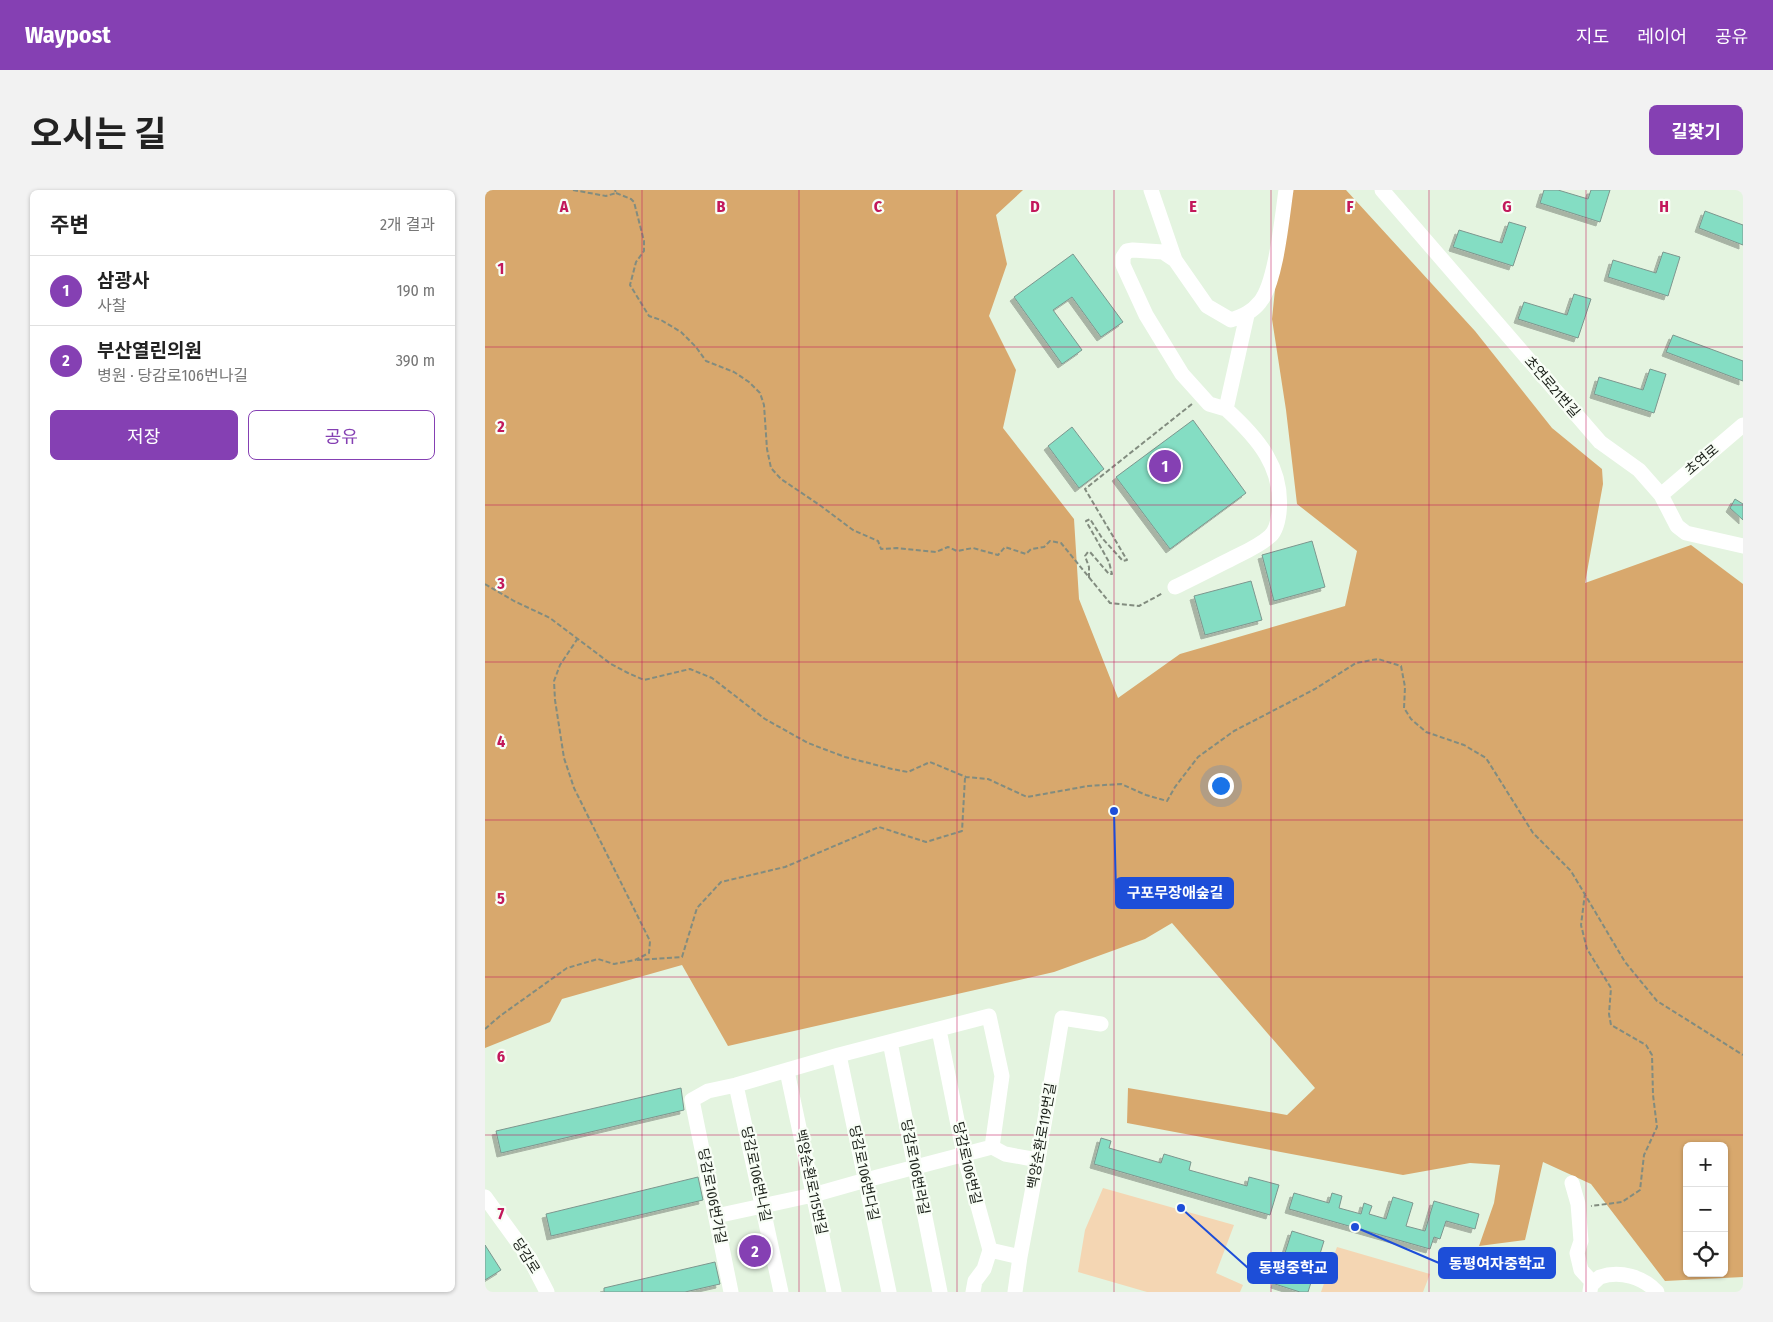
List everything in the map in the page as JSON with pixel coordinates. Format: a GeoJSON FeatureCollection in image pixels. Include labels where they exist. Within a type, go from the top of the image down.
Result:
{"type":"FeatureCollection","features":[{"type":"Feature","properties":{"kind":"street"},"geometry":{"type":"LineString","coordinates":[[1151,190],[1175,260],[1207,306],[1231,320],[1247,315],[1261,301],[1272,274],[1286,190]]}},
{"type":"Feature","properties":{"kind":"street","name":"초연로21번길"},"geometry":{"type":"LineString","coordinates":[[1382,190],[1600,442],[1639,470],[1661,495],[1677,526],[1686,533],[1743,546]]}},
{"type":"Feature","properties":{"kind":"street"},"geometry":{"type":"LineString","coordinates":[[1175,260],[1163,252],[1133,250],[1127,251],[1123,257],[1123,265],[1145,315],[1182,374],[1209,404],[1226,409],[1248,428],[1265,452],[1276,475],[1281,497],[1278,522],[1271,536],[1251,549],[1175,587]]}},
{"type":"Feature","properties":{"kind":"street"},"geometry":{"type":"LineString","coordinates":[[1226,409],[1247,315]]}},
{"type":"Feature","properties":{"kind":"street","name":"초연로"},"geometry":{"type":"LineString","coordinates":[[1661,495],[1743,425]]}},
{"type":"Feature","properties":{"kind":"street"},"geometry":{"type":"LineString","coordinates":[[736,1085],[839,1054],[989,1016],[1002,1076],[992,1147]]}},
{"type":"Feature","properties":{"kind":"street","name":"백양순환로119번길"},"geometry":{"type":"LineString","coordinates":[[1015,1292],[1062,1018],[1101,1024]]}},
{"type":"Feature","properties":{"kind":"street","name":"당감로106번길"},"geometry":{"type":"LineString","coordinates":[[939,1030],[964,1155],[990,1250]]}},
{"type":"Feature","properties":{"kind":"street","name":"당감로106번라길"},"geometry":{"type":"LineString","coordinates":[[890,1042],[940,1292]]}},
{"type":"Feature","properties":{"kind":"street","name":"당감로106번다길"},"geometry":{"type":"LineString","coordinates":[[839,1054],[889,1292]]}},
{"type":"Feature","properties":{"kind":"street","name":"백양순환로115번길"},"geometry":{"type":"LineString","coordinates":[[787,1071],[834,1292]]}},
{"type":"Feature","properties":{"kind":"street","name":"당감로106번가길"},"geometry":{"type":"LineString","coordinates":[[731,1292],[692,1100],[709,1091],[736,1085]]}},
{"type":"Feature","properties":{"kind":"street","name":"당감로106번나길"},"geometry":{"type":"LineString","coordinates":[[736,1085],[781,1292]]}},
{"type":"Feature","properties":{"kind":"street"},"geometry":{"type":"LineString","coordinates":[[716,1216],[813,1196],[992,1147],[1005,1154],[1038,1160]]}},
{"type":"Feature","properties":{"kind":"street"},"geometry":{"type":"LineString","coordinates":[[1572,1183],[1578,1208],[1581,1241],[1577,1253],[1581,1270],[1592,1287],[1600,1277],[1620,1275],[1633,1276],[1647,1282],[1657,1292]]}},
{"type":"Feature","properties":{"kind":"street","name":"당감로"},"geometry":{"type":"LineString","coordinates":[[485,1197],[530,1259],[547,1292]]}},
{"type":"Feature","properties":{"kind":"street"},"geometry":{"type":"LineString","coordinates":[[973,1292],[975,1281],[984,1269],[990,1250],[1020,1257]]}},
{"type":"Feature","properties":{"kind":"path"},"geometry":{"type":"LineString","coordinates":[[573,190],[607,196],[615,192],[634,202],[645,251],[636,262],[630,285],[641,306],[649,316],[661,320],[681,332],[706,361],[734,372],[749,382],[760,393],[764,405],[767,449],[771,468],[781,479],[853,530],[878,541],[881,549],[897,548],[936,552],[948,547],[957,551],[973,548],[998,555],[1005,548],[1026,554],[1031,549],[1044,547],[1050,541],[1061,543],[1110,603],[1139,606],[1175,587]]}},
{"type":"Feature","properties":{"kind":"path"},"geometry":{"type":"LineString","coordinates":[[1089,578],[1089,567],[1085,556],[1088,552],[1109,574],[1112,574],[1109,562],[1086,521],[1090,519],[1103,538],[1123,561],[1127,560],[1085,489],[1201,396]]}},
{"type":"Feature","properties":{"kind":"path"},"geometry":{"type":"LineString","coordinates":[[485,584],[514,601],[550,618],[611,664],[644,680],[690,668],[712,678],[765,719],[808,743],[845,757],[908,772],[930,762],[965,778],[988,779],[1027,797],[1087,786],[1121,784],[1146,796],[1167,801],[1175,787],[1198,757],[1234,731],[1315,689],[1356,663],[1378,659],[1401,666],[1405,687],[1405,708],[1411,719],[1426,732],[1465,745],[1486,758],[1533,833],[1571,871],[1625,962],[1657,1001],[1743,1055]]}},
{"type":"Feature","properties":{"kind":"path"},"geometry":{"type":"LineString","coordinates":[[578,638],[560,665],[554,681],[564,758],[574,788],[650,941],[649,953],[635,960]]}},
{"type":"Feature","properties":{"kind":"path"},"geometry":{"type":"LineString","coordinates":[[485,1029],[567,968],[598,959],[614,964],[635,960],[682,957],[697,908],[721,882],[785,867],[879,827],[926,842],[962,831],[965,778]]}},
{"type":"Feature","properties":{"kind":"path"},"geometry":{"type":"LineString","coordinates":[[1578,1208],[1622,1202],[1640,1190],[1644,1155],[1657,1128],[1653,1095],[1652,1055],[1645,1046],[1611,1025],[1609,1014],[1611,988],[1587,949],[1581,925],[1585,893]]}},
{"type":"Feature","properties":{"kind":"shaded area"},"geometry":{"type":"Polygon","coordinates":[[[485,190],[1023,190],[996,215],[1007,264],[989,316],[1016,370],[1003,428],[1074,519],[1079,599],[1118,698],[1180,654],[1345,606],[1357,551],[1297,504],[1286,410],[1272,319],[1278,260],[1290,190],[1346,190],[1475,331],[1552,428],[1602,469],[1603,484],[1585,583],[1691,545],[1743,584],[1743,1277],[1665,1281],[1591,1184],[1543,1162],[1525,1240],[1479,1246],[1494,1203],[1500,1165],[1470,1163],[1403,1175],[1127,1123],[1128,1088],[1287,1115],[1315,1088],[1172,923],[1145,939],[1054,972],[728,1046],[682,965],[562,999],[550,1022],[485,1048],[485,190]]]}},
{"type":"Feature","properties":{"kind":"shaded area"},"geometry":{"type":"Polygon","coordinates":[[[1103,1188],[1234,1225],[1216,1273],[1243,1285],[1240,1292],[1147,1292],[1078,1272],[1085,1230],[1103,1188]]]}},
{"type":"Feature","properties":{"kind":"shaded area"},"geometry":{"type":"Polygon","coordinates":[[[1337,1247],[1430,1274],[1423,1292],[1321,1292],[1337,1247]]]}},
{"type":"Feature","properties":{"kind":"building"},"geometry":{"type":"Polygon","coordinates":[[[1544,190],[1558,190],[1588,199],[1591,190],[1610,190],[1600,222],[1540,203],[1544,190]]]}},
{"type":"Feature","properties":{"kind":"building"},"geometry":{"type":"Polygon","coordinates":[[[1705,211],[1743,225],[1743,245],[1699,228],[1705,211]]]}},
{"type":"Feature","properties":{"kind":"building"},"geometry":{"type":"Polygon","coordinates":[[[1509,222],[1526,227],[1513,266],[1453,247],[1459,230],[1502,243],[1509,222]]]}},
{"type":"Feature","properties":{"kind":"building"},"geometry":{"type":"Polygon","coordinates":[[[1663,252],[1680,257],[1668,296],[1608,277],[1613,260],[1656,273],[1663,252]]]}},
{"type":"Feature","properties":{"kind":"building"},"geometry":{"type":"Polygon","coordinates":[[[1073,254],[1123,322],[1101,337],[1072,297],[1053,310],[1082,350],[1062,364],[1014,297],[1073,254]]]}},
{"type":"Feature","properties":{"kind":"building"},"geometry":{"type":"Polygon","coordinates":[[[1574,294],[1591,299],[1578,338],[1518,319],[1524,302],[1567,315],[1574,294]]]}},
{"type":"Feature","properties":{"kind":"building"},"geometry":{"type":"Polygon","coordinates":[[[1673,335],[1743,361],[1743,381],[1666,352],[1673,335]]]}},
{"type":"Feature","properties":{"kind":"building"},"geometry":{"type":"Polygon","coordinates":[[[1650,369],[1666,374],[1654,413],[1594,394],[1599,377],[1643,390],[1650,369]]]}},
{"type":"Feature","properties":{"kind":"building"},"geometry":{"type":"Polygon","coordinates":[[[1193,420],[1246,493],[1170,549],[1116,477],[1193,420]]]}},
{"type":"Feature","properties":{"kind":"building"},"geometry":{"type":"Polygon","coordinates":[[[1072,427],[1104,469],[1079,488],[1048,446],[1072,427]]]}},
{"type":"Feature","properties":{"kind":"building"},"geometry":{"type":"Polygon","coordinates":[[[1735,499],[1743,504],[1743,520],[1730,508],[1735,499]]]}},
{"type":"Feature","properties":{"kind":"building"},"geometry":{"type":"Polygon","coordinates":[[[1312,541],[1325,587],[1274,601],[1262,555],[1312,541]]]}},
{"type":"Feature","properties":{"kind":"building"},"geometry":{"type":"Polygon","coordinates":[[[1251,581],[1262,620],[1205,635],[1194,596],[1251,581]]]}},
{"type":"Feature","properties":{"kind":"building"},"geometry":{"type":"Polygon","coordinates":[[[681,1088],[684,1110],[501,1153],[496,1131],[681,1088]]]}},
{"type":"Feature","properties":{"kind":"building"},"geometry":{"type":"Polygon","coordinates":[[[1101,1138],[1111,1141],[1109,1148],[1161,1163],[1164,1154],[1191,1162],[1189,1170],[1247,1186],[1249,1177],[1279,1185],[1270,1215],[1094,1164],[1101,1138]]]}},
{"type":"Feature","properties":{"kind":"building"},"geometry":{"type":"Polygon","coordinates":[[[698,1177],[703,1200],[551,1236],[546,1214],[698,1177]]]}},
{"type":"Feature","properties":{"kind":"building"},"geometry":{"type":"Polygon","coordinates":[[[1294,1193],[1329,1203],[1332,1193],[1342,1196],[1339,1208],[1361,1214],[1364,1203],[1372,1206],[1369,1214],[1386,1219],[1393,1197],[1413,1203],[1406,1226],[1425,1231],[1434,1201],[1479,1214],[1475,1229],[1446,1221],[1440,1239],[1434,1237],[1430,1249],[1289,1209],[1294,1193]]]}},
{"type":"Feature","properties":{"kind":"building"},"geometry":{"type":"Polygon","coordinates":[[[1292,1231],[1324,1241],[1308,1292],[1300,1292],[1275,1284],[1292,1231]]]}},
{"type":"Feature","properties":{"kind":"building"},"geometry":{"type":"Polygon","coordinates":[[[485,1245],[501,1270],[485,1280],[485,1245]]]}},
{"type":"Feature","properties":{"kind":"building"},"geometry":{"type":"Polygon","coordinates":[[[715,1262],[720,1284],[685,1292],[604,1292],[604,1288],[715,1262]]]}},
{"type":"Feature","properties":{"kind":"place","name":"삼광사"},"geometry":{"type":"Point","coordinates":[1165,466]}},
{"type":"Feature","properties":{"kind":"place","name":"구포무장애숲길"},"geometry":{"type":"Point","coordinates":[1114,811]}},
{"type":"Feature","properties":{"kind":"place","name":"동평중학교"},"geometry":{"type":"Point","coordinates":[1181,1208]}},
{"type":"Feature","properties":{"kind":"place","name":"동평여자중학교"},"geometry":{"type":"Point","coordinates":[1355,1227]}},
{"type":"Feature","properties":{"kind":"place","name":"부산열린의원"},"geometry":{"type":"Point","coordinates":[755,1251]}}]}
